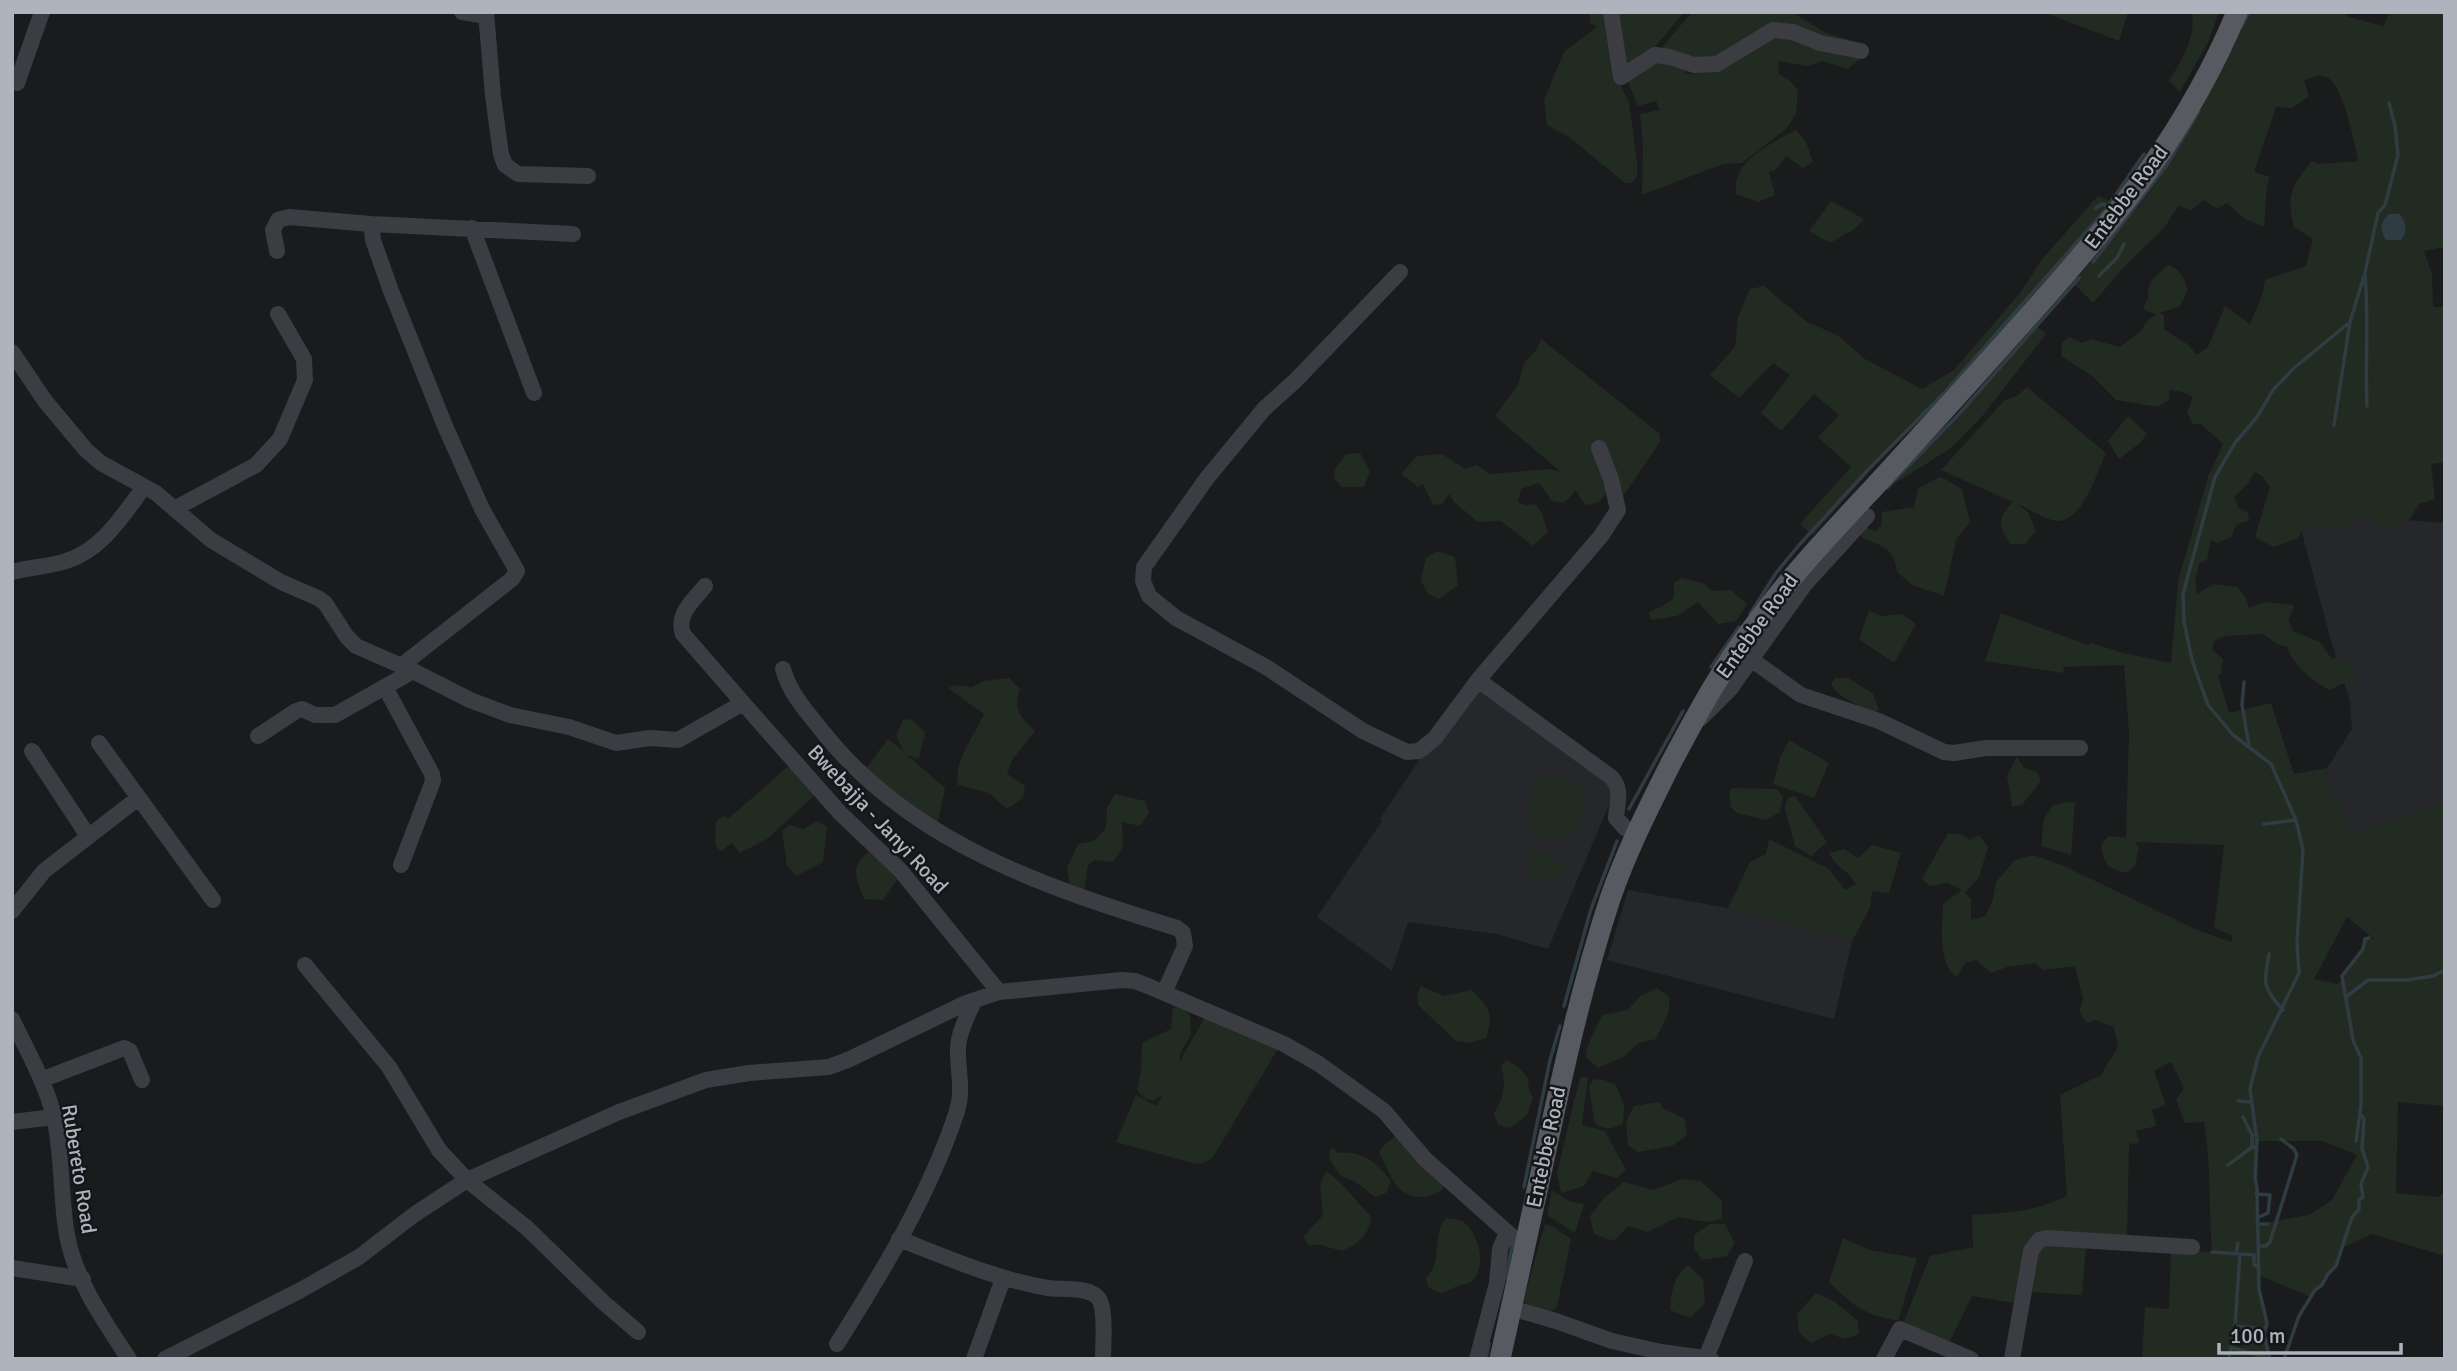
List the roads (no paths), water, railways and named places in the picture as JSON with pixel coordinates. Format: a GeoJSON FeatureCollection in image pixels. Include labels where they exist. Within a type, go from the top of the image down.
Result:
{"type":"FeatureCollection","features":[{"type":"Feature","properties":{"kind":"main road","name":"Entebbe Road"},"geometry":{"type":"LineString","coordinates":[[1500,1359],[1585,981],[1612,895],[1637,833],[1689,729],[1720,675],[1754,625],[1795,573],[2004,345],[2143,180],[2199,92],[2217,59],[2237,12]]}},
{"type":"Feature","properties":{"kind":"street"},"geometry":{"type":"LineString","coordinates":[[18,83],[42,12]]}},
{"type":"Feature","properties":{"kind":"street"},"geometry":{"type":"LineString","coordinates":[[462,12],[486,14],[493,96],[505,165],[518,174],[588,176]]}},
{"type":"Feature","properties":{"kind":"street"},"geometry":{"type":"LineString","coordinates":[[1611,12],[1621,76],[1655,55],[1694,65],[1717,64],[1773,30],[1793,32],[1820,43],[1861,51]]}},
{"type":"Feature","properties":{"kind":"street"},"geometry":{"type":"LineString","coordinates":[[277,251],[273,230],[278,220],[289,217],[370,224],[573,234]]}},
{"type":"Feature","properties":{"kind":"street"},"geometry":{"type":"LineString","coordinates":[[258,736],[296,711],[302,709],[315,715],[335,715],[385,687],[512,579],[517,571],[482,509],[445,426],[391,291],[370,224]]}},
{"type":"Feature","properties":{"kind":"street"},"geometry":{"type":"LineString","coordinates":[[472,228],[534,393]]}},
{"type":"Feature","properties":{"kind":"street"},"geometry":{"type":"LineString","coordinates":[[1400,272],[1295,381],[1264,408],[1208,478],[1144,567],[1143,581],[1149,596],[1176,618],[1266,667],[1363,730],[1407,752],[1419,751],[1435,738],[1478,680],[1601,536],[1618,510],[1599,448]]}},
{"type":"Feature","properties":{"kind":"street"},"geometry":{"type":"LineString","coordinates":[[174,509],[256,465],[280,439],[305,380],[304,359],[278,314]]}},
{"type":"Feature","properties":{"kind":"street"},"geometry":{"type":"LineString","coordinates":[[12,352],[45,401],[86,450],[101,463],[156,493],[219,545],[281,582],[325,603],[356,646],[470,700],[510,715],[569,727],[616,743],[650,738],[678,740],[743,703]]}},
{"type":"Feature","properties":{"kind":"street"},"geometry":{"type":"LineString","coordinates":[[19,570],[68,561],[82,554],[104,538],[144,487]]}},
{"type":"Feature","properties":{"kind":"street"},"geometry":{"type":"LineString","coordinates":[[1689,729],[1722,697],[1752,660],[1805,584],[1867,516]]}},
{"type":"Feature","properties":{"kind":"street","name":"Bwebajja - Janyi Road"},"geometry":{"type":"LineString","coordinates":[[705,586],[680,618],[683,634],[840,813],[900,870],[999,992]]}},
{"type":"Feature","properties":{"kind":"street"},"geometry":{"type":"LineString","coordinates":[[1752,660],[1801,695],[1879,721],[1944,752],[1986,747],[2080,748]]}},
{"type":"Feature","properties":{"kind":"street"},"geometry":{"type":"LineString","coordinates":[[783,670],[788,686],[836,748],[896,803],[939,833],[972,852],[1031,879],[1177,928],[1183,933],[1185,946],[1164,993]]}},
{"type":"Feature","properties":{"kind":"street"},"geometry":{"type":"LineString","coordinates":[[1478,680],[1611,777],[1618,784],[1619,790],[1616,818],[1626,829],[1637,833]]}},
{"type":"Feature","properties":{"kind":"street"},"geometry":{"type":"LineString","coordinates":[[385,687],[432,774],[433,781],[401,865]]}},
{"type":"Feature","properties":{"kind":"street"},"geometry":{"type":"LineString","coordinates":[[99,743],[137,799],[213,900]]}},
{"type":"Feature","properties":{"kind":"street"},"geometry":{"type":"LineString","coordinates":[[32,751],[88,836]]}},
{"type":"Feature","properties":{"kind":"street"},"geometry":{"type":"LineString","coordinates":[[12,911],[44,871],[137,799]]}},
{"type":"Feature","properties":{"kind":"street"},"geometry":{"type":"LineString","coordinates":[[305,965],[389,1067],[429,1136],[467,1180],[527,1228],[577,1278],[638,1332]]}},
{"type":"Feature","properties":{"kind":"street"},"geometry":{"type":"LineString","coordinates":[[165,1359],[299,1291],[359,1257],[415,1214],[467,1180],[649,1100],[706,1080],[749,1073],[829,1067],[999,992],[1122,980],[1135,981],[1292,1048],[1348,1084],[1384,1111],[1425,1159],[1525,1248]]}},
{"type":"Feature","properties":{"kind":"street"},"geometry":{"type":"LineString","coordinates":[[837,1344],[867,1297],[918,1204],[958,1109],[961,1093],[958,1046],[960,1033],[974,1001]]}},
{"type":"Feature","properties":{"kind":"street","name":"Rubereto Road"},"geometry":{"type":"LineString","coordinates":[[12,1019],[41,1080],[54,1117],[71,1254],[102,1318],[129,1359]]}},
{"type":"Feature","properties":{"kind":"street"},"geometry":{"type":"LineString","coordinates":[[41,1080],[124,1048],[130,1051],[142,1080]]}},
{"type":"Feature","properties":{"kind":"street"},"geometry":{"type":"LineString","coordinates":[[12,1122],[54,1117]]}},
{"type":"Feature","properties":{"kind":"street"},"geometry":{"type":"LineString","coordinates":[[1477,1359],[1497,1283],[1500,1249],[1507,1232]]}},
{"type":"Feature","properties":{"kind":"street"},"geometry":{"type":"LineString","coordinates":[[2012,1359],[2031,1251],[2039,1240],[2047,1238],[2192,1247]]}},
{"type":"Feature","properties":{"kind":"street"},"geometry":{"type":"LineString","coordinates":[[899,1239],[1003,1279],[1086,1291],[1094,1295],[1099,1299],[1102,1309],[1103,1359]]}},
{"type":"Feature","properties":{"kind":"street"},"geometry":{"type":"LineString","coordinates":[[1511,1308],[1612,1342],[1708,1358],[1745,1261]]}},
{"type":"Feature","properties":{"kind":"street"},"geometry":{"type":"LineString","coordinates":[[12,1268],[83,1279]]}},
{"type":"Feature","properties":{"kind":"street"},"geometry":{"type":"LineString","coordinates":[[974,1359],[1003,1279]]}},
{"type":"Feature","properties":{"kind":"street"},"geometry":{"type":"LineString","coordinates":[[1884,1359],[1900,1329],[1970,1359]]}},
{"type":"Feature","properties":{"kind":"waterway"},"geometry":{"type":"LineString","coordinates":[[2242,26],[2249,12]]}},
{"type":"Feature","properties":{"kind":"waterway"},"geometry":{"type":"LineString","coordinates":[[2334,425],[2350,322],[2365,273],[2378,213],[2385,205],[2398,155],[2389,103]]}},
{"type":"Feature","properties":{"kind":"waterway"},"geometry":{"type":"LineString","coordinates":[[2093,262],[2165,168],[2199,111]]}},
{"type":"Feature","properties":{"kind":"waterway"},"geometry":{"type":"LineString","coordinates":[[2096,208],[2102,204],[2108,206],[2144,154]]}},
{"type":"Feature","properties":{"kind":"waterway"},"geometry":{"type":"LineString","coordinates":[[1750,614],[1776,573],[1800,544],[1946,391],[2107,208]]}},
{"type":"Feature","properties":{"kind":"waterway"},"geometry":{"type":"LineString","coordinates":[[2099,276],[2117,258],[2124,244]]}},
{"type":"Feature","properties":{"kind":"waterway"},"geometry":{"type":"LineString","coordinates":[[2365,275],[2367,406]]}},
{"type":"Feature","properties":{"kind":"waterway"},"geometry":{"type":"LineString","coordinates":[[1887,488],[1958,415],[2079,278]]}},
{"type":"Feature","properties":{"kind":"waterway"},"geometry":{"type":"LineString","coordinates":[[2270,1359],[2264,1334],[2267,1323],[2259,1289],[2255,1178],[2257,1141],[2250,1089],[2258,1057],[2299,973],[2297,942],[2303,850],[2296,820],[2271,764],[2233,735],[2208,705],[2192,660],[2184,622],[2183,594],[2215,477],[2235,443],[2257,417],[2273,390],[2294,368],[2350,322]]}},
{"type":"Feature","properties":{"kind":"waterway"},"geometry":{"type":"LineString","coordinates":[[1711,667],[1739,627]]}},
{"type":"Feature","properties":{"kind":"waterway"},"geometry":{"type":"LineString","coordinates":[[2244,682],[2242,705],[2249,746]]}},
{"type":"Feature","properties":{"kind":"waterway"},"geometry":{"type":"LineString","coordinates":[[1629,809],[1683,711]]}},
{"type":"Feature","properties":{"kind":"waterway"},"geometry":{"type":"LineString","coordinates":[[2264,824],[2296,820]]}},
{"type":"Feature","properties":{"kind":"waterway"},"geometry":{"type":"LineString","coordinates":[[1564,1006],[1591,909],[1617,841]]}},
{"type":"Feature","properties":{"kind":"waterway"},"geometry":{"type":"LineString","coordinates":[[2356,1141],[2361,1105],[2361,1058],[2353,1040],[2342,976],[2363,949],[2365,939],[2369,938]]}},
{"type":"Feature","properties":{"kind":"waterway"},"geometry":{"type":"LineString","coordinates":[[2269,954],[2266,985],[2283,1010]]}},
{"type":"Feature","properties":{"kind":"waterway"},"geometry":{"type":"LineString","coordinates":[[2346,997],[2368,980],[2407,980],[2433,976],[2445,970]]}},
{"type":"Feature","properties":{"kind":"waterway"},"geometry":{"type":"LineString","coordinates":[[1524,1187],[1550,1060],[1560,1026]]}},
{"type":"Feature","properties":{"kind":"waterway"},"geometry":{"type":"LineString","coordinates":[[2238,1101],[2252,1102]]}},
{"type":"Feature","properties":{"kind":"waterway"},"geometry":{"type":"LineString","coordinates":[[2284,1359],[2299,1316],[2315,1290],[2336,1266],[2352,1217],[2359,1209],[2359,1200],[2363,1197],[2361,1184],[2368,1167],[2362,1149],[2364,1119],[2360,1114]]}},
{"type":"Feature","properties":{"kind":"waterway"},"geometry":{"type":"LineString","coordinates":[[2243,1117],[2252,1135],[2252,1147],[2256,1148]]}},
{"type":"Feature","properties":{"kind":"waterway"},"geometry":{"type":"LineString","coordinates":[[2258,1246],[2266,1246],[2270,1242],[2297,1155],[2294,1149],[2281,1139]]}},
{"type":"Feature","properties":{"kind":"waterway"},"geometry":{"type":"LineString","coordinates":[[2228,1165],[2251,1148]]}},
{"type":"Feature","properties":{"kind":"waterway"},"geometry":{"type":"LineString","coordinates":[[2256,1194],[2270,1195],[2268,1213],[2257,1218]]}},
{"type":"Feature","properties":{"kind":"waterway"},"geometry":{"type":"LineString","coordinates":[[2257,1224],[2268,1224]]}},
{"type":"Feature","properties":{"kind":"waterway"},"geometry":{"type":"LineString","coordinates":[[2236,1254],[2238,1243]]}},
{"type":"Feature","properties":{"kind":"waterway"},"geometry":{"type":"LineString","coordinates":[[1505,1279],[1512,1246]]}},
{"type":"Feature","properties":{"kind":"waterway"},"geometry":{"type":"LineString","coordinates":[[2212,1252],[2254,1255],[2254,1265],[2258,1267]]}},
{"type":"Feature","properties":{"kind":"waterway"},"geometry":{"type":"LineString","coordinates":[[2229,1359],[2235,1326],[2240,1254]]}},
{"type":"Feature","properties":{"kind":"waterway"},"geometry":{"type":"LineString","coordinates":[[2235,1326],[2264,1329]]}},
{"type":"Feature","properties":{"kind":"waterway"},"geometry":{"type":"LineString","coordinates":[[1486,1359],[1489,1344]]}},
{"type":"Feature","properties":{"kind":"waterway"},"geometry":{"type":"LineString","coordinates":[[2232,1348],[2273,1359]]}}]}
